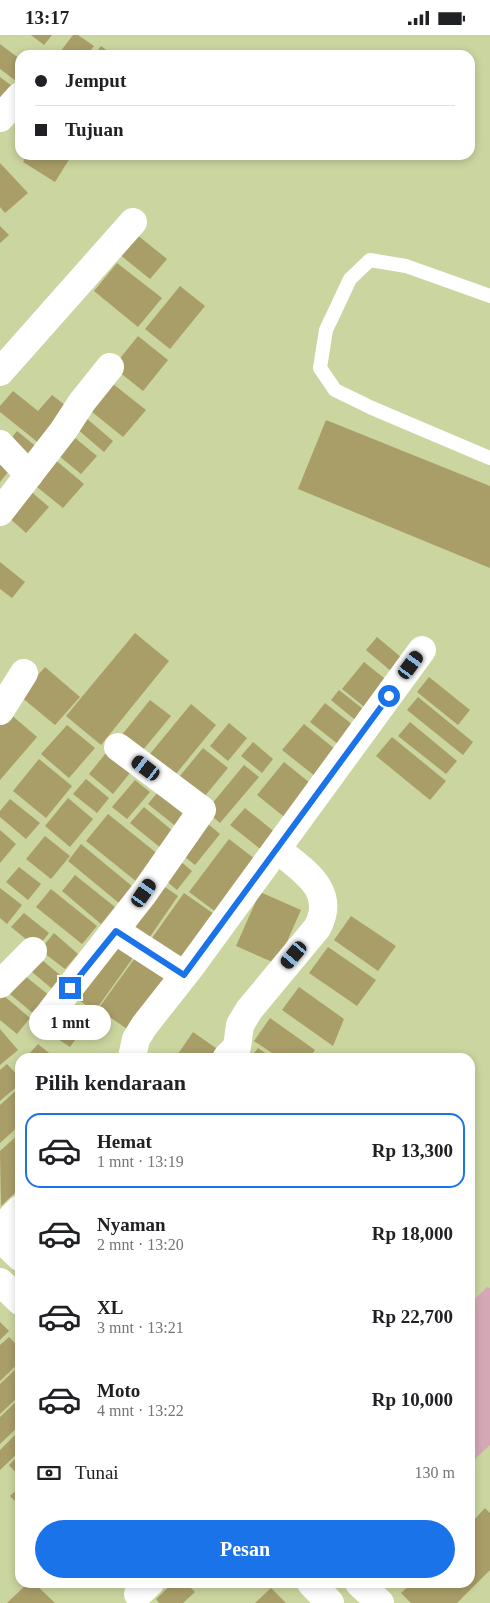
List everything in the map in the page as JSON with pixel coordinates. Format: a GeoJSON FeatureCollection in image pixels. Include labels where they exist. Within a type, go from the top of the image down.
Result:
{"type":"FeatureCollection","features":[{"type":"Feature","properties":{"kind":"street"},"geometry":{"type":"LineString","coordinates":[[0,118],[15,102]]}},
{"type":"Feature","properties":{"kind":"street"},"geometry":{"type":"LineString","coordinates":[[0,373],[133,222]]}},
{"type":"Feature","properties":{"kind":"street"},"geometry":{"type":"LineString","coordinates":[[0,512],[110,367]]}},
{"type":"Feature","properties":{"kind":"street"},"geometry":{"type":"LineString","coordinates":[[0,444],[29,475]]}},
{"type":"Feature","properties":{"kind":"street"},"geometry":{"type":"LineString","coordinates":[[133,1053],[136,1039],[144,1026],[184,975],[422,650]]}},
{"type":"Feature","properties":{"kind":"street"},"geometry":{"type":"LineString","coordinates":[[0,711],[24,673]]}},
{"type":"Feature","properties":{"kind":"street"},"geometry":{"type":"LineString","coordinates":[[47,1017],[116,931],[202,810],[118,747]]}},
{"type":"Feature","properties":{"kind":"street"},"geometry":{"type":"LineString","coordinates":[[231,1053],[237,1047],[240,1025],[249,1010],[317,928],[322,918],[321,893],[315,881],[277,849]]}},
{"type":"Feature","properties":{"kind":"street"},"geometry":{"type":"LineString","coordinates":[[116,931],[184,975]]}},
{"type":"Feature","properties":{"kind":"street"},"geometry":{"type":"LineString","coordinates":[[0,983],[33,951]]}},
{"type":"Feature","properties":{"kind":"street"},"geometry":{"type":"LineString","coordinates":[[0,1229],[15,1214]]}},
{"type":"Feature","properties":{"kind":"street"},"geometry":{"type":"LineString","coordinates":[[0,1238],[15,1252]]}},
{"type":"Feature","properties":{"kind":"street"},"geometry":{"type":"LineString","coordinates":[[0,1281],[15,1296]]}},
{"type":"Feature","properties":{"kind":"street"},"geometry":{"type":"LineString","coordinates":[[316,1588],[330,1603]]}},
{"type":"Feature","properties":{"kind":"street"},"geometry":{"type":"LineString","coordinates":[[364,1588],[380,1603]]}},
{"type":"Feature","properties":{"kind":"lane"},"geometry":{"type":"LineString","coordinates":[[490,296],[406,266],[370,260],[350,279],[326,329],[320,368],[335,390],[372,409],[490,458]]}},
{"type":"Feature","properties":{"kind":"shaded area"},"geometry":{"type":"Polygon","coordinates":[[[487,1287],[490,1288],[490,1445],[475,1459],[475,1299],[487,1287]]]}},
{"type":"Feature","properties":{"kind":"building"},"geometry":{"type":"Polygon","coordinates":[[[31,35],[52,35],[44,45],[31,35]]]}},
{"type":"Feature","properties":{"kind":"building"},"geometry":{"type":"Polygon","coordinates":[[[73,35],[78,35],[94,46],[91,50],[62,50],[73,35]]]}},
{"type":"Feature","properties":{"kind":"building"},"geometry":{"type":"Polygon","coordinates":[[[0,44],[15,55],[15,80],[0,69],[0,44]]]}},
{"type":"Feature","properties":{"kind":"building"},"geometry":{"type":"Polygon","coordinates":[[[101,46],[106,50],[98,50],[101,46]]]}},
{"type":"Feature","properties":{"kind":"building"},"geometry":{"type":"Polygon","coordinates":[[[0,77],[12,86],[0,102],[0,77]]]}},
{"type":"Feature","properties":{"kind":"building"},"geometry":{"type":"Polygon","coordinates":[[[24,160],[69,160],[55,182],[23,162],[24,160]]]}},
{"type":"Feature","properties":{"kind":"building"},"geometry":{"type":"Polygon","coordinates":[[[0,163],[28,193],[5,213],[0,207],[0,163]]]}},
{"type":"Feature","properties":{"kind":"building"},"geometry":{"type":"Polygon","coordinates":[[[0,226],[9,235],[0,243],[0,226]]]}},
{"type":"Feature","properties":{"kind":"building"},"geometry":{"type":"Polygon","coordinates":[[[136,234],[167,259],[150,279],[119,254],[136,234]]]}},
{"type":"Feature","properties":{"kind":"building"},"geometry":{"type":"Polygon","coordinates":[[[117,263],[162,298],[138,327],[94,291],[117,263]]]}},
{"type":"Feature","properties":{"kind":"building"},"geometry":{"type":"Polygon","coordinates":[[[180,286],[205,306],[170,349],[145,329],[180,286]]]}},
{"type":"Feature","properties":{"kind":"building"},"geometry":{"type":"Polygon","coordinates":[[[138,336],[168,360],[143,391],[113,367],[138,336]]]}},
{"type":"Feature","properties":{"kind":"building"},"geometry":{"type":"Polygon","coordinates":[[[108,380],[146,410],[123,437],[86,407],[108,380]]]}},
{"type":"Feature","properties":{"kind":"building"},"geometry":{"type":"Polygon","coordinates":[[[13,391],[38,411],[52,395],[70,409],[40,444],[0,412],[0,406],[13,391]]]}},
{"type":"Feature","properties":{"kind":"building"},"geometry":{"type":"Polygon","coordinates":[[[85,417],[113,441],[104,452],[76,428],[85,417]]]}},
{"type":"Feature","properties":{"kind":"building"},"geometry":{"type":"Polygon","coordinates":[[[326,420],[490,486],[490,568],[298,489],[326,420]]]}},
{"type":"Feature","properties":{"kind":"building"},"geometry":{"type":"Polygon","coordinates":[[[17,431],[38,448],[26,461],[6,445],[17,431]]]}},
{"type":"Feature","properties":{"kind":"building"},"geometry":{"type":"Polygon","coordinates":[[[69,433],[97,456],[81,474],[53,451],[69,433]]]}},
{"type":"Feature","properties":{"kind":"building"},"geometry":{"type":"Polygon","coordinates":[[[53,458],[84,484],[63,508],[32,483],[53,458]]]}},
{"type":"Feature","properties":{"kind":"building"},"geometry":{"type":"Polygon","coordinates":[[[0,463],[9,471],[0,482],[0,463]]]}},
{"type":"Feature","properties":{"kind":"building"},"geometry":{"type":"Polygon","coordinates":[[[28,489],[49,507],[26,533],[6,515],[28,489]]]}},
{"type":"Feature","properties":{"kind":"building"},"geometry":{"type":"Polygon","coordinates":[[[0,562],[25,582],[12,598],[0,589],[0,562]]]}},
{"type":"Feature","properties":{"kind":"building"},"geometry":{"type":"Polygon","coordinates":[[[135,633],[169,661],[101,745],[66,716],[135,633]]]}},
{"type":"Feature","properties":{"kind":"building"},"geometry":{"type":"Polygon","coordinates":[[[377,637],[402,658],[392,672],[366,650],[377,637]]]}},
{"type":"Feature","properties":{"kind":"building"},"geometry":{"type":"Polygon","coordinates":[[[364,662],[389,682],[367,709],[342,689],[364,662]]]}},
{"type":"Feature","properties":{"kind":"building"},"geometry":{"type":"Polygon","coordinates":[[[45,667],[80,697],[55,725],[20,696],[45,667]]]}},
{"type":"Feature","properties":{"kind":"building"},"geometry":{"type":"Polygon","coordinates":[[[429,677],[470,710],[458,725],[417,692],[429,677]]]}},
{"type":"Feature","properties":{"kind":"building"},"geometry":{"type":"Polygon","coordinates":[[[339,690],[368,713],[359,723],[331,700],[339,690]]]}},
{"type":"Feature","properties":{"kind":"building"},"geometry":{"type":"Polygon","coordinates":[[[418,697],[473,742],[463,755],[407,710],[418,697]]]}},
{"type":"Feature","properties":{"kind":"building"},"geometry":{"type":"Polygon","coordinates":[[[150,700],[171,716],[133,762],[113,746],[150,700]]]}},
{"type":"Feature","properties":{"kind":"building"},"geometry":{"type":"Polygon","coordinates":[[[325,703],[358,729],[343,748],[310,722],[325,703]]]}},
{"type":"Feature","properties":{"kind":"building"},"geometry":{"type":"Polygon","coordinates":[[[191,704],[216,725],[162,791],[136,771],[191,704]]]}},
{"type":"Feature","properties":{"kind":"building"},"geometry":{"type":"Polygon","coordinates":[[[9,713],[37,737],[0,780],[0,724],[9,713]]]}},
{"type":"Feature","properties":{"kind":"building"},"geometry":{"type":"Polygon","coordinates":[[[410,722],[457,761],[446,774],[398,736],[410,722]]]}},
{"type":"Feature","properties":{"kind":"building"},"geometry":{"type":"Polygon","coordinates":[[[229,723],[247,738],[228,761],[210,746],[229,723]]]}},
{"type":"Feature","properties":{"kind":"building"},"geometry":{"type":"Polygon","coordinates":[[[304,724],[341,754],[320,780],[282,750],[304,724]]]}},
{"type":"Feature","properties":{"kind":"building"},"geometry":{"type":"Polygon","coordinates":[[[67,725],[95,748],[69,778],[41,754],[67,725]]]}},
{"type":"Feature","properties":{"kind":"building"},"geometry":{"type":"Polygon","coordinates":[[[392,737],[446,781],[430,800],[376,756],[392,737]]]}},
{"type":"Feature","properties":{"kind":"building"},"geometry":{"type":"Polygon","coordinates":[[[253,742],[273,759],[262,773],[241,756],[253,742]]]}},
{"type":"Feature","properties":{"kind":"building"},"geometry":{"type":"Polygon","coordinates":[[[203,748],[228,768],[190,814],[165,794],[203,748]]]}},
{"type":"Feature","properties":{"kind":"building"},"geometry":{"type":"Polygon","coordinates":[[[106,753],[130,773],[113,794],[89,774],[106,753]]]}},
{"type":"Feature","properties":{"kind":"building"},"geometry":{"type":"Polygon","coordinates":[[[39,759],[72,786],[46,818],[13,791],[39,759]]]}},
{"type":"Feature","properties":{"kind":"building"},"geometry":{"type":"Polygon","coordinates":[[[284,762],[315,787],[288,820],[257,795],[284,762]]]}},
{"type":"Feature","properties":{"kind":"building"},"geometry":{"type":"Polygon","coordinates":[[[244,765],[259,777],[220,823],[206,811],[244,765]]]}},
{"type":"Feature","properties":{"kind":"building"},"geometry":{"type":"Polygon","coordinates":[[[86,779],[109,798],[97,813],[73,794],[86,779]]]}},
{"type":"Feature","properties":{"kind":"building"},"geometry":{"type":"Polygon","coordinates":[[[135,780],[150,792],[127,819],[112,807],[135,780]]]}},
{"type":"Feature","properties":{"kind":"building"},"geometry":{"type":"Polygon","coordinates":[[[157,793],[192,821],[183,832],[148,804],[157,793]]]}},
{"type":"Feature","properties":{"kind":"building"},"geometry":{"type":"Polygon","coordinates":[[[68,798],[93,819],[70,847],[45,826],[68,798]]]}},
{"type":"Feature","properties":{"kind":"building"},"geometry":{"type":"Polygon","coordinates":[[[10,799],[40,823],[26,839],[0,817],[0,811],[10,799]]]}},
{"type":"Feature","properties":{"kind":"building"},"geometry":{"type":"Polygon","coordinates":[[[144,807],[180,837],[167,853],[130,823],[144,807]]]}},
{"type":"Feature","properties":{"kind":"building"},"geometry":{"type":"Polygon","coordinates":[[[245,808],[282,838],[268,855],[230,825],[245,808]]]}},
{"type":"Feature","properties":{"kind":"building"},"geometry":{"type":"Polygon","coordinates":[[[108,814],[159,855],[137,882],[86,841],[108,814]]]}},
{"type":"Feature","properties":{"kind":"building"},"geometry":{"type":"Polygon","coordinates":[[[201,818],[220,834],[195,865],[176,850],[201,818]]]}},
{"type":"Feature","properties":{"kind":"building"},"geometry":{"type":"Polygon","coordinates":[[[0,830],[16,844],[0,863],[0,830]]]}},
{"type":"Feature","properties":{"kind":"building"},"geometry":{"type":"Polygon","coordinates":[[[45,836],[70,856],[51,879],[26,859],[45,836]]]}},
{"type":"Feature","properties":{"kind":"building"},"geometry":{"type":"Polygon","coordinates":[[[229,839],[259,862],[220,915],[189,892],[229,839]]]}},
{"type":"Feature","properties":{"kind":"building"},"geometry":{"type":"Polygon","coordinates":[[[81,844],[133,887],[119,903],[68,861],[81,844]]]}},
{"type":"Feature","properties":{"kind":"building"},"geometry":{"type":"Polygon","coordinates":[[[173,855],[192,871],[177,890],[158,874],[173,855]]]}},
{"type":"Feature","properties":{"kind":"building"},"geometry":{"type":"Polygon","coordinates":[[[19,867],[41,884],[28,900],[6,882],[19,867]]]}},
{"type":"Feature","properties":{"kind":"building"},"geometry":{"type":"Polygon","coordinates":[[[75,875],[115,907],[101,924],[62,891],[75,875]]]}},
{"type":"Feature","properties":{"kind":"building"},"geometry":{"type":"Polygon","coordinates":[[[155,880],[178,896],[145,944],[122,928],[155,880]]]}},
{"type":"Feature","properties":{"kind":"building"},"geometry":{"type":"Polygon","coordinates":[[[0,888],[22,905],[7,924],[0,918],[0,888]]]}},
{"type":"Feature","properties":{"kind":"building"},"geometry":{"type":"Polygon","coordinates":[[[51,889],[97,926],[82,944],[36,907],[51,889]]]}},
{"type":"Feature","properties":{"kind":"building"},"geometry":{"type":"Polygon","coordinates":[[[260,892],[301,910],[277,964],[236,946],[260,892]]]}},
{"type":"Feature","properties":{"kind":"building"},"geometry":{"type":"Polygon","coordinates":[[[184,893],[221,919],[184,971],[147,945],[184,893]]]}},
{"type":"Feature","properties":{"kind":"building"},"geometry":{"type":"Polygon","coordinates":[[[24,913],[49,933],[37,948],[11,927],[24,913]]]}},
{"type":"Feature","properties":{"kind":"building"},"geometry":{"type":"Polygon","coordinates":[[[351,916],[396,946],[378,971],[334,940],[351,916]]]}},
{"type":"Feature","properties":{"kind":"building"},"geometry":{"type":"Polygon","coordinates":[[[54,933],[78,954],[65,969],[40,950],[54,933]]]}},
{"type":"Feature","properties":{"kind":"building"},"geometry":{"type":"Polygon","coordinates":[[[113,941],[135,955],[95,1011],[74,997],[113,941]]]}},
{"type":"Feature","properties":{"kind":"building"},"geometry":{"type":"Polygon","coordinates":[[[328,947],[376,980],[357,1006],[309,973],[328,947]]]}},
{"type":"Feature","properties":{"kind":"building"},"geometry":{"type":"Polygon","coordinates":[[[135,958],[169,982],[133,1033],[98,1009],[135,958]]]}},
{"type":"Feature","properties":{"kind":"building"},"geometry":{"type":"Polygon","coordinates":[[[42,960],[66,980],[56,992],[32,972],[42,960]]]}},
{"type":"Feature","properties":{"kind":"building"},"geometry":{"type":"Polygon","coordinates":[[[25,976],[50,996],[35,1015],[10,994],[25,976]]]}},
{"type":"Feature","properties":{"kind":"building"},"geometry":{"type":"Polygon","coordinates":[[[299,987],[344,1019],[333,1046],[282,1010],[299,987]]]}},
{"type":"Feature","properties":{"kind":"building"},"geometry":{"type":"Polygon","coordinates":[[[3,995],[30,1018],[17,1034],[0,1020],[0,999],[3,995]]]}},
{"type":"Feature","properties":{"kind":"building"},"geometry":{"type":"Polygon","coordinates":[[[69,1006],[89,1020],[70,1047],[49,1033],[69,1006]]]}},
{"type":"Feature","properties":{"kind":"building"},"geometry":{"type":"Polygon","coordinates":[[[270,1018],[315,1050],[313,1053],[272,1053],[254,1041],[270,1018]]]}},
{"type":"Feature","properties":{"kind":"building"},"geometry":{"type":"Polygon","coordinates":[[[0,1029],[18,1050],[0,1065],[0,1029]]]}},
{"type":"Feature","properties":{"kind":"building"},"geometry":{"type":"Polygon","coordinates":[[[193,1032],[223,1053],[179,1053],[193,1032]]]}},
{"type":"Feature","properties":{"kind":"building"},"geometry":{"type":"Polygon","coordinates":[[[38,1044],[49,1053],[30,1053],[38,1044]]]}},
{"type":"Feature","properties":{"kind":"building"},"geometry":{"type":"Polygon","coordinates":[[[258,1048],[265,1053],[254,1053],[258,1048]]]}},
{"type":"Feature","properties":{"kind":"building"},"geometry":{"type":"Polygon","coordinates":[[[7,1064],[15,1073],[15,1088],[0,1101],[0,1070],[7,1064]]]}},
{"type":"Feature","properties":{"kind":"building"},"geometry":{"type":"Polygon","coordinates":[[[15,1092],[15,1130],[0,1143],[0,1105],[15,1092]]]}},
{"type":"Feature","properties":{"kind":"building"},"geometry":{"type":"Polygon","coordinates":[[[15,1138],[15,1193],[1,1206],[0,1151],[15,1138]]]}},
{"type":"Feature","properties":{"kind":"building"},"geometry":{"type":"Polygon","coordinates":[[[0,1322],[9,1331],[0,1340],[0,1322]]]}},
{"type":"Feature","properties":{"kind":"building"},"geometry":{"type":"Polygon","coordinates":[[[9,1337],[15,1343],[15,1367],[0,1381],[0,1345],[9,1337]]]}},
{"type":"Feature","properties":{"kind":"building"},"geometry":{"type":"Polygon","coordinates":[[[15,1370],[15,1400],[0,1414],[0,1384],[15,1370]]]}},
{"type":"Feature","properties":{"kind":"building"},"geometry":{"type":"Polygon","coordinates":[[[15,1403],[15,1430],[0,1444],[0,1417],[15,1403]]]}},
{"type":"Feature","properties":{"kind":"building"},"geometry":{"type":"Polygon","coordinates":[[[15,1435],[15,1456],[0,1470],[0,1450],[15,1435]]]}},
{"type":"Feature","properties":{"kind":"building"},"geometry":{"type":"Polygon","coordinates":[[[15,1459],[15,1472],[9,1465],[15,1459]]]}},
{"type":"Feature","properties":{"kind":"building"},"geometry":{"type":"Polygon","coordinates":[[[15,1492],[15,1501],[10,1496],[15,1492]]]}},
{"type":"Feature","properties":{"kind":"building"},"geometry":{"type":"Polygon","coordinates":[[[485,1508],[490,1513],[490,1570],[475,1585],[475,1519],[485,1508]]]}},
{"type":"Feature","properties":{"kind":"building"},"geometry":{"type":"Polygon","coordinates":[[[23,1588],[39,1588],[55,1603],[7,1603],[23,1588]]]}},
{"type":"Feature","properties":{"kind":"building"},"geometry":{"type":"Polygon","coordinates":[[[168,1588],[191,1588],[195,1592],[183,1603],[159,1603],[156,1599],[168,1588]]]}},
{"type":"Feature","properties":{"kind":"building"},"geometry":{"type":"Polygon","coordinates":[[[271,1588],[286,1603],[255,1603],[271,1588]]]}},
{"type":"Feature","properties":{"kind":"building"},"geometry":{"type":"Polygon","coordinates":[[[406,1588],[472,1588],[457,1603],[411,1603],[401,1593],[406,1588]]]}},
{"type":"Feature","properties":{"kind":"route"},"geometry":{"type":"LineString","coordinates":[[70,988],[116,931],[184,975],[389,696]]}}]}
